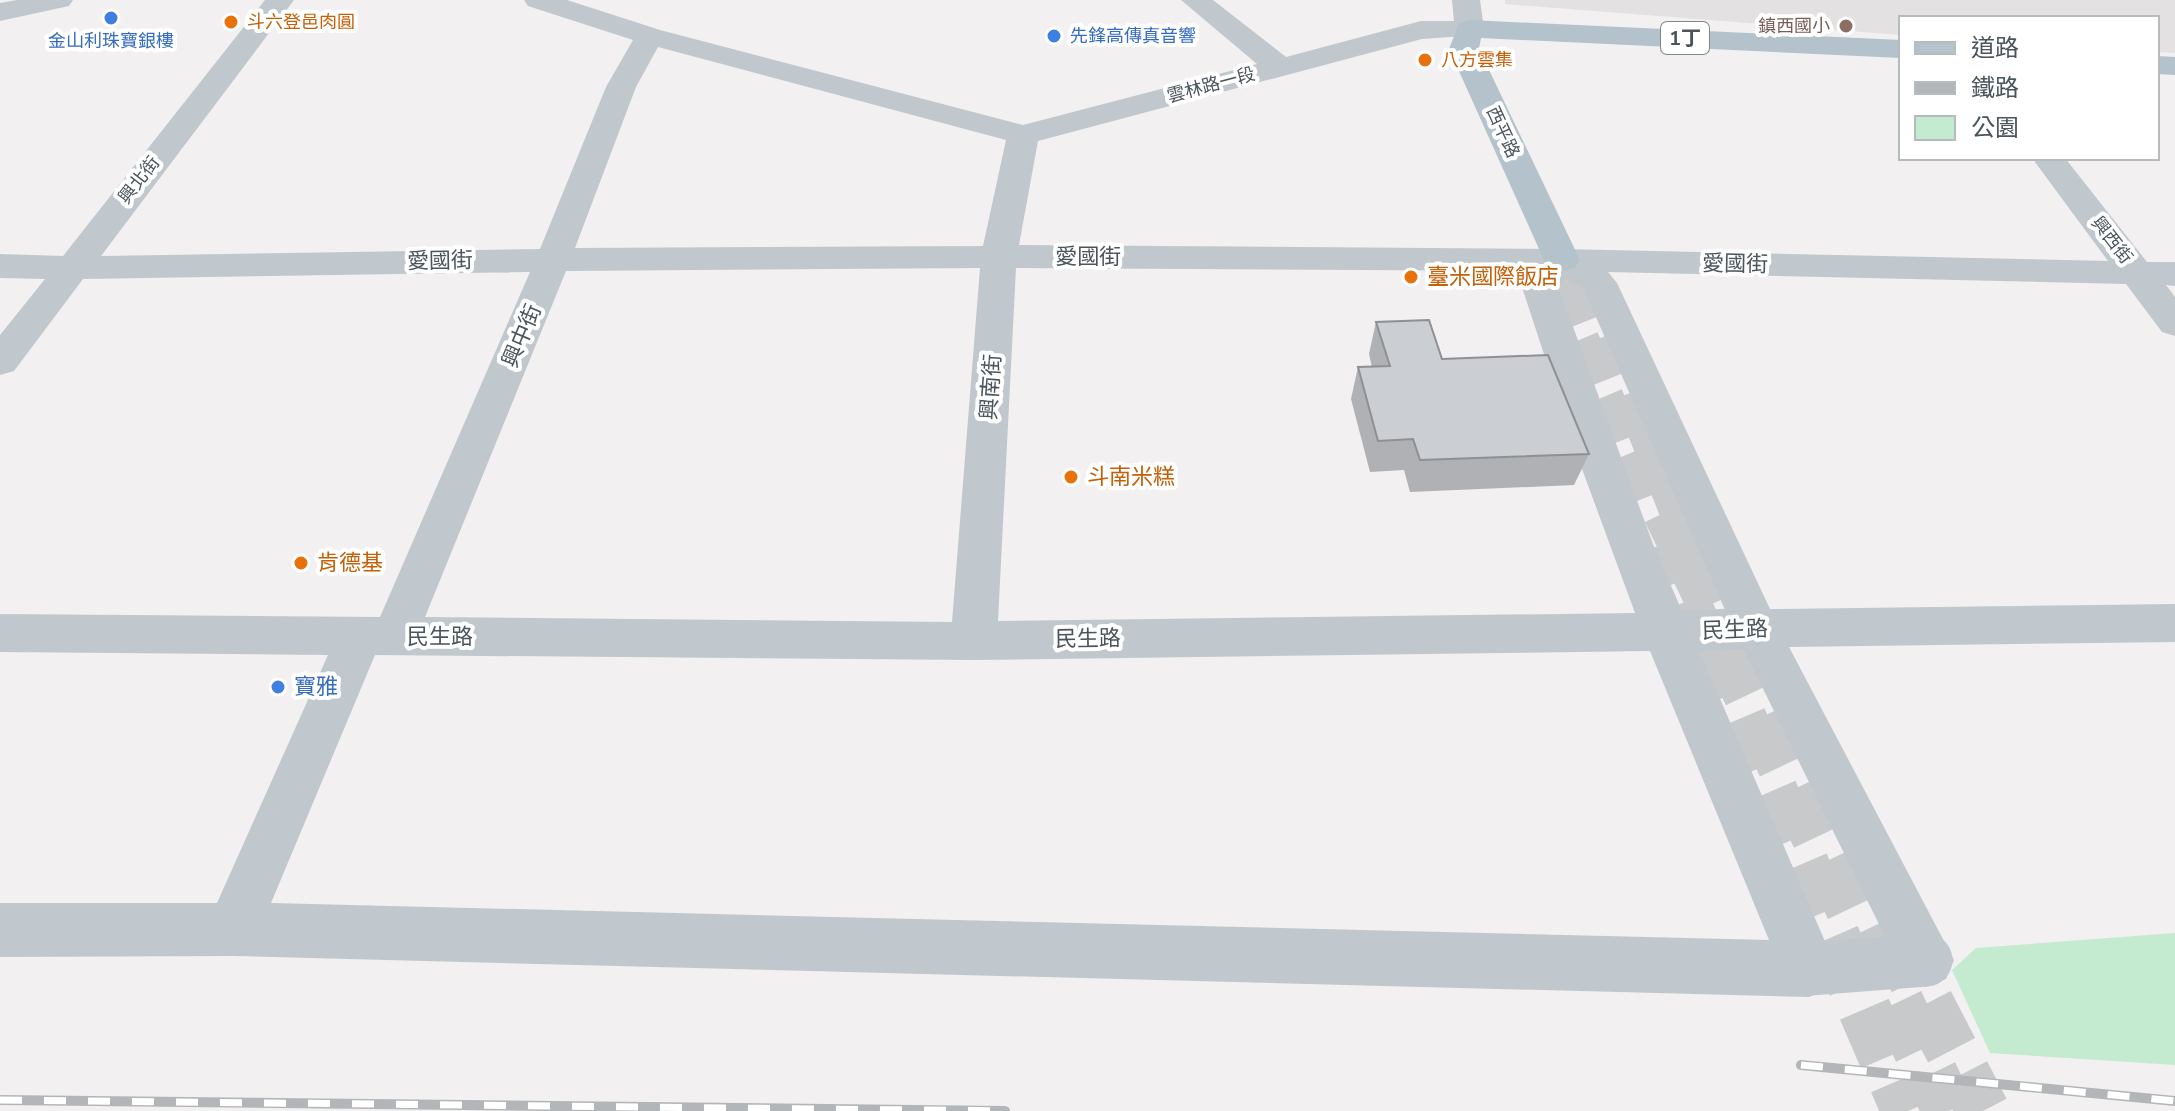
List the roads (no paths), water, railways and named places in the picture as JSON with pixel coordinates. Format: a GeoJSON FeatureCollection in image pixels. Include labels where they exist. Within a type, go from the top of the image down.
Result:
{"type":"FeatureCollection","features":[{"type":"Feature","properties":{"kind":"main road","name":"雲林路一段"},"geometry":{"type":"LineString","coordinates":[[1468,14],[1899,49]]}},
{"type":"Feature","properties":{"kind":"main road","name":"西平路"},"geometry":{"type":"LineString","coordinates":[[1468,14],[1464,49],[1562,260]]}},
{"type":"Feature","properties":{"kind":"street"},"geometry":{"type":"LineString","coordinates":[[0,12],[59,0]]}},
{"type":"Feature","properties":{"kind":"street","name":"興北街"},"geometry":{"type":"LineString","coordinates":[[0,362],[280,0]]}},
{"type":"Feature","properties":{"kind":"street","name":"雲林路一段"},"geometry":{"type":"LineString","coordinates":[[538,0],[650,36],[1023,135],[1421,30],[1468,14]]}},
{"type":"Feature","properties":{"kind":"street"},"geometry":{"type":"LineString","coordinates":[[1195,0],[1280,67]]}},
{"type":"Feature","properties":{"kind":"street","name":"興中街"},"geometry":{"type":"LineString","coordinates":[[233,929],[377,636],[554,258],[621,87],[650,36]]}},
{"type":"Feature","properties":{"kind":"street","name":"興南街"},"geometry":{"type":"LineString","coordinates":[[974,641],[999,256],[1023,135]]}},
{"type":"Feature","properties":{"kind":"street","name":"興西街"},"geometry":{"type":"LineString","coordinates":[[2050,160],[2175,323]]}},
{"type":"Feature","properties":{"kind":"street","name":"愛國街"},"geometry":{"type":"LineString","coordinates":[[0,266],[70,268],[554,258],[999,256],[1562,260],[2175,274]]}},
{"type":"Feature","properties":{"kind":"street"},"geometry":{"type":"LineString","coordinates":[[0,930],[233,929],[1809,969],[1926,960],[1756,628],[1599,283],[1562,260],[1539,284],[1577,405],[1664,632],[1809,969]]}},
{"type":"Feature","properties":{"kind":"street","name":"民生路"},"geometry":{"type":"LineString","coordinates":[[0,633],[974,641],[2175,623]]}},
{"type":"Feature","properties":{"kind":"tunnel"},"geometry":{"type":"LineString","coordinates":[[1562,260],[1572,285]]}},
{"type":"Feature","properties":{"kind":"tunnel"},"geometry":{"type":"LineString","coordinates":[[1557,285],[1559,274]]}},
{"type":"Feature","properties":{"kind":"tunnel"},"geometry":{"type":"LineString","coordinates":[[1557,283],[1556,287],[1638,480]]}},
{"type":"Feature","properties":{"kind":"tunnel"},"geometry":{"type":"LineString","coordinates":[[1571,283],[1663,512],[1728,648]]}},
{"type":"Feature","properties":{"kind":"tunnel"},"geometry":{"type":"LineString","coordinates":[[1646,425],[1678,506],[1715,581]]}},
{"type":"Feature","properties":{"kind":"tunnel"},"geometry":{"type":"LineString","coordinates":[[1665,543],[1710,648]]}},
{"type":"Feature","properties":{"kind":"tunnel"},"geometry":{"type":"LineString","coordinates":[[1709,646],[1908,1111]]}},
{"type":"Feature","properties":{"kind":"tunnel"},"geometry":{"type":"LineString","coordinates":[[1727,646],[1949,1111]]}},
{"type":"Feature","properties":{"kind":"tunnel"},"geometry":{"type":"LineString","coordinates":[[1891,933],[1983,1111]]}},
{"type":"Feature","properties":{"kind":"railway"},"geometry":{"type":"LineString","coordinates":[[1801,1065],[2175,1101]]}},
{"type":"Feature","properties":{"kind":"railway"},"geometry":{"type":"LineString","coordinates":[[0,1100],[1005,1111]]}},
{"type":"Feature","properties":{"kind":"place","name":"金山利珠寶銀樓"},"geometry":{"type":"Point","coordinates":[111,18]}},
{"type":"Feature","properties":{"kind":"place","name":"斗六登邑肉圓"},"geometry":{"type":"Point","coordinates":[231,22]}},
{"type":"Feature","properties":{"kind":"place","name":"鎮西國小"},"geometry":{"type":"Point","coordinates":[1846,26]}},
{"type":"Feature","properties":{"kind":"place","name":"先鋒高傳真音響"},"geometry":{"type":"Point","coordinates":[1054,36]}},
{"type":"Feature","properties":{"kind":"place","name":"八方雲集"},"geometry":{"type":"Point","coordinates":[1425,60]}},
{"type":"Feature","properties":{"kind":"place","name":"臺米國際飯店"},"geometry":{"type":"Point","coordinates":[1411,277]}},
{"type":"Feature","properties":{"kind":"place","name":"斗南米糕"},"geometry":{"type":"Point","coordinates":[1071,477]}},
{"type":"Feature","properties":{"kind":"place","name":"肯德基"},"geometry":{"type":"Point","coordinates":[301,563]}},
{"type":"Feature","properties":{"kind":"place","name":"寶雅"},"geometry":{"type":"Point","coordinates":[278,687]}}]}
